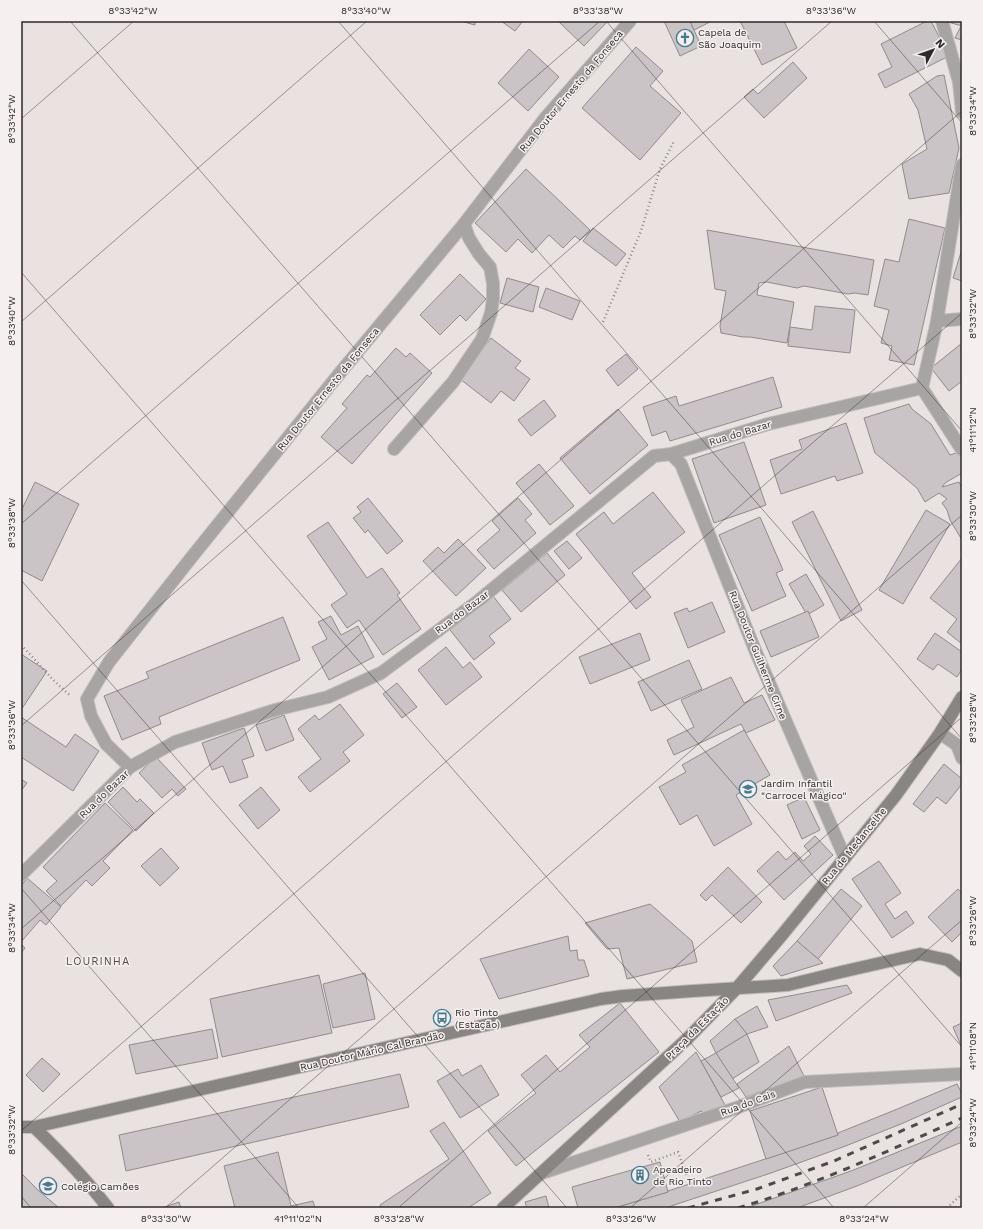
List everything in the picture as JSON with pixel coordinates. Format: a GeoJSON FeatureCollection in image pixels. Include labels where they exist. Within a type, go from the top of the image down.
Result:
{"type":"FeatureCollection","features":[{"type":"Feature","properties":{"kind":"street","name":"Rua Doutor Ernesto da Fonseca"},"geometry":{"type":"LineString","coordinates":[[87,699],[109,662],[191,558],[339,374],[464,224],[546,117],[630,21]]}},
{"type":"Feature","properties":{"kind":"street"},"geometry":{"type":"LineString","coordinates":[[942,21],[959,82],[962,112]]}},
{"type":"Feature","properties":{"kind":"street"},"geometry":{"type":"LineString","coordinates":[[962,165],[936,321],[922,388],[962,450]]}},
{"type":"Feature","properties":{"kind":"street"},"geometry":{"type":"LineString","coordinates":[[394,449],[453,382],[482,339],[491,313],[493,283],[490,267],[479,254],[469,238],[464,224]]}},
{"type":"Feature","properties":{"kind":"street"},"geometry":{"type":"LineString","coordinates":[[936,321],[962,319]]}},
{"type":"Feature","properties":{"kind":"street","name":"Rua do Bazar"},"geometry":{"type":"LineString","coordinates":[[21,875],[130,767],[175,742],[275,710],[328,697],[381,673],[478,601],[654,456],[671,454],[768,424],[922,388]]}},
{"type":"Feature","properties":{"kind":"street","name":"Rua Doutor Guilherme Cirne"},"geometry":{"type":"LineString","coordinates":[[671,454],[681,464],[755,650],[845,858]]}},
{"type":"Feature","properties":{"kind":"street","name":"Rua de Medancelhe"},"geometry":{"type":"LineString","coordinates":[[736,989],[896,795],[940,734],[962,697]]}},
{"type":"Feature","properties":{"kind":"street"},"geometry":{"type":"LineString","coordinates":[[87,699],[91,716],[106,744],[130,767]]}},
{"type":"Feature","properties":{"kind":"street"},"geometry":{"type":"LineString","coordinates":[[940,734],[957,745],[962,758]]}},
{"type":"Feature","properties":{"kind":"street","name":"Praça da Estação"},"geometry":{"type":"LineString","coordinates":[[503,1208],[687,1039],[736,989],[788,985],[920,954],[948,960],[962,971]]}},
{"type":"Feature","properties":{"kind":"street","name":"Rua Doutor Mário Cal Brandão"},"geometry":{"type":"LineString","coordinates":[[21,1127],[34,1127],[601,999],[623,996],[736,989]]}},
{"type":"Feature","properties":{"kind":"street","name":"Rua do Cais"},"geometry":{"type":"LineString","coordinates":[[542,1173],[736,1108],[805,1082],[962,1074]]}},
{"type":"Feature","properties":{"kind":"street"},"geometry":{"type":"LineString","coordinates":[[34,1127],[91,1185],[108,1208]]}},
{"type":"Feature","properties":{"kind":"path"},"geometry":{"type":"LineString","coordinates":[[603,322],[641,231],[660,169],[674,142]]}},
{"type":"Feature","properties":{"kind":"path"},"geometry":{"type":"LineString","coordinates":[[21,645],[58,685],[73,697],[87,699]]}},
{"type":"Feature","properties":{"kind":"path"},"geometry":{"type":"LineString","coordinates":[[642,1139],[651,1162],[678,1152],[690,1184]]}},
{"type":"Feature","properties":{"kind":"path"},"geometry":{"type":"LineString","coordinates":[[947,1208],[962,1194]]}},
{"type":"Feature","properties":{"kind":"building"},"geometry":{"type":"Polygon","coordinates":[[[460,21],[475,21],[475,25],[460,21]]]}},
{"type":"Feature","properties":{"kind":"building"},"geometry":{"type":"Polygon","coordinates":[[[501,21],[523,21],[515,31],[501,21]]]}},
{"type":"Feature","properties":{"kind":"building"},"geometry":{"type":"Polygon","coordinates":[[[558,21],[608,21],[584,46],[558,21]]]}},
{"type":"Feature","properties":{"kind":"building","name":"Capela de São Joaquim"},"geometry":{"type":"Polygon","coordinates":[[[664,21],[690,21],[701,46],[680,56],[664,21]]]}},
{"type":"Feature","properties":{"kind":"building"},"geometry":{"type":"Polygon","coordinates":[[[690,21],[712,21],[694,30],[690,21]]]}},
{"type":"Feature","properties":{"kind":"building"},"geometry":{"type":"Polygon","coordinates":[[[740,21],[784,21],[797,48],[762,65],[740,21]]]}},
{"type":"Feature","properties":{"kind":"building"},"geometry":{"type":"Polygon","coordinates":[[[927,21],[931,21],[949,56],[885,88],[878,74],[892,67],[881,44],[927,21]]]}},
{"type":"Feature","properties":{"kind":"building"},"geometry":{"type":"Polygon","coordinates":[[[947,21],[962,21],[962,26],[948,22],[947,21]]]}},
{"type":"Feature","properties":{"kind":"building"},"geometry":{"type":"Polygon","coordinates":[[[962,26],[962,40],[955,38],[962,26]]]}},
{"type":"Feature","properties":{"kind":"building"},"geometry":{"type":"Polygon","coordinates":[[[636,47],[663,71],[650,86],[681,113],[640,160],[582,108],[636,47]]]}},
{"type":"Feature","properties":{"kind":"building"},"geometry":{"type":"Polygon","coordinates":[[[529,49],[559,77],[528,111],[498,83],[529,49]]]}},
{"type":"Feature","properties":{"kind":"building"},"geometry":{"type":"Polygon","coordinates":[[[793,62],[807,78],[764,118],[744,97],[753,89],[758,94],[793,62]]]}},
{"type":"Feature","properties":{"kind":"building"},"geometry":{"type":"Polygon","coordinates":[[[944,75],[959,148],[949,193],[909,199],[902,164],[927,149],[918,110],[909,94],[937,76],[944,75]]]}},
{"type":"Feature","properties":{"kind":"building"},"geometry":{"type":"Polygon","coordinates":[[[526,169],[590,230],[580,240],[575,236],[563,248],[549,235],[532,253],[518,239],[506,252],[475,223],[526,169]]]}},
{"type":"Feature","properties":{"kind":"building"},"geometry":{"type":"Polygon","coordinates":[[[909,219],[945,228],[914,365],[889,360],[892,346],[881,343],[889,310],[874,306],[885,259],[899,262],[909,219]]]}},
{"type":"Feature","properties":{"kind":"building"},"geometry":{"type":"Polygon","coordinates":[[[593,228],[626,254],[616,266],[583,241],[593,228]]]}},
{"type":"Feature","properties":{"kind":"building"},"geometry":{"type":"Polygon","coordinates":[[[707,230],[874,260],[868,295],[855,293],[848,294],[804,286],[797,288],[767,282],[759,283],[757,295],[794,302],[787,343],[721,333],[720,326],[726,291],[715,289],[707,230]]]}},
{"type":"Feature","properties":{"kind":"building"},"geometry":{"type":"Polygon","coordinates":[[[962,249],[962,281],[953,278],[962,249]]]}},
{"type":"Feature","properties":{"kind":"building"},"geometry":{"type":"Polygon","coordinates":[[[460,274],[486,299],[466,321],[460,315],[440,335],[420,315],[460,274]]]}},
{"type":"Feature","properties":{"kind":"building"},"geometry":{"type":"Polygon","coordinates":[[[507,278],[539,287],[533,312],[500,303],[507,278]]]}},
{"type":"Feature","properties":{"kind":"building"},"geometry":{"type":"Polygon","coordinates":[[[546,288],[580,301],[572,320],[539,307],[546,288]]]}},
{"type":"Feature","properties":{"kind":"building"},"geometry":{"type":"Polygon","coordinates":[[[815,306],[855,310],[850,353],[788,346],[790,327],[812,330],[815,306]]]}},
{"type":"Feature","properties":{"kind":"building"},"geometry":{"type":"Polygon","coordinates":[[[491,338],[521,361],[515,368],[530,379],[514,401],[501,391],[491,403],[460,379],[491,338]]]}},
{"type":"Feature","properties":{"kind":"building"},"geometry":{"type":"Polygon","coordinates":[[[962,343],[962,381],[949,391],[931,368],[962,343]]]}},
{"type":"Feature","properties":{"kind":"building"},"geometry":{"type":"Polygon","coordinates":[[[396,348],[406,357],[410,353],[432,373],[352,464],[321,437],[347,408],[342,404],[367,375],[370,377],[396,348]]]}},
{"type":"Feature","properties":{"kind":"building"},"geometry":{"type":"Polygon","coordinates":[[[626,354],[638,369],[618,386],[606,370],[626,354]]]}},
{"type":"Feature","properties":{"kind":"building"},"geometry":{"type":"Polygon","coordinates":[[[773,377],[782,407],[670,441],[666,431],[652,436],[643,407],[676,396],[679,406],[773,377]]]}},
{"type":"Feature","properties":{"kind":"building"},"geometry":{"type":"Polygon","coordinates":[[[544,400],[556,416],[531,436],[518,420],[544,400]]]}},
{"type":"Feature","properties":{"kind":"building"},"geometry":{"type":"Polygon","coordinates":[[[909,404],[912,409],[931,424],[950,455],[959,452],[962,458],[962,473],[945,483],[942,487],[959,482],[962,488],[962,540],[942,503],[947,499],[939,493],[925,502],[917,488],[875,453],[864,418],[909,404]]]}},
{"type":"Feature","properties":{"kind":"building"},"geometry":{"type":"Polygon","coordinates":[[[618,409],[648,445],[590,494],[560,458],[618,409]]]}},
{"type":"Feature","properties":{"kind":"building"},"geometry":{"type":"Polygon","coordinates":[[[846,423],[863,473],[837,481],[835,476],[781,494],[770,460],[802,449],[799,440],[846,423]]]}},
{"type":"Feature","properties":{"kind":"building"},"geometry":{"type":"Polygon","coordinates":[[[744,442],[766,505],[714,523],[692,459],[744,442]]]}},
{"type":"Feature","properties":{"kind":"building"},"geometry":{"type":"Polygon","coordinates":[[[539,464],[574,506],[550,525],[516,483],[539,464]]]}},
{"type":"Feature","properties":{"kind":"building"},"geometry":{"type":"Polygon","coordinates":[[[35,482],[79,504],[42,581],[21,570],[21,511],[35,482]]]}},
{"type":"Feature","properties":{"kind":"building"},"geometry":{"type":"Polygon","coordinates":[[[653,492],[685,532],[632,573],[651,597],[636,609],[576,534],[604,512],[613,524],[653,492]]]}},
{"type":"Feature","properties":{"kind":"building"},"geometry":{"type":"Polygon","coordinates":[[[368,498],[403,541],[387,554],[368,530],[365,533],[353,518],[361,512],[357,507],[368,498]]]}},
{"type":"Feature","properties":{"kind":"building"},"geometry":{"type":"Polygon","coordinates":[[[518,498],[532,514],[525,520],[536,533],[494,569],[477,550],[500,530],[492,521],[518,498]]]}},
{"type":"Feature","properties":{"kind":"building"},"geometry":{"type":"Polygon","coordinates":[[[926,510],[950,524],[903,604],[879,590],[926,510]]]}},
{"type":"Feature","properties":{"kind":"building"},"geometry":{"type":"Polygon","coordinates":[[[813,511],[862,610],[841,621],[792,522],[813,511]]]}},
{"type":"Feature","properties":{"kind":"building"},"geometry":{"type":"Polygon","coordinates":[[[760,517],[783,570],[776,573],[786,596],[752,611],[719,535],[760,517]]]}},
{"type":"Feature","properties":{"kind":"building"},"geometry":{"type":"Polygon","coordinates":[[[328,522],[367,578],[382,568],[400,593],[397,595],[421,629],[383,655],[359,620],[347,628],[331,605],[347,594],[307,536],[328,522]]]}},
{"type":"Feature","properties":{"kind":"building"},"geometry":{"type":"Polygon","coordinates":[[[458,539],[486,568],[456,596],[423,561],[438,547],[444,553],[458,539]]]}},
{"type":"Feature","properties":{"kind":"building"},"geometry":{"type":"Polygon","coordinates":[[[567,541],[582,558],[569,569],[554,551],[567,541]]]}},
{"type":"Feature","properties":{"kind":"building"},"geometry":{"type":"Polygon","coordinates":[[[547,553],[565,575],[521,612],[502,590],[547,553]]]}},
{"type":"Feature","properties":{"kind":"building"},"geometry":{"type":"Polygon","coordinates":[[[962,558],[962,644],[947,632],[957,619],[930,598],[962,558]]]}},
{"type":"Feature","properties":{"kind":"building"},"geometry":{"type":"Polygon","coordinates":[[[806,574],[824,605],[807,615],[789,584],[806,574]]]}},
{"type":"Feature","properties":{"kind":"building"},"geometry":{"type":"Polygon","coordinates":[[[493,596],[511,619],[489,636],[495,643],[474,660],[450,630],[493,596]]]}},
{"type":"Feature","properties":{"kind":"building"},"geometry":{"type":"Polygon","coordinates":[[[712,602],[725,632],[688,648],[674,613],[687,608],[689,612],[712,602]]]}},
{"type":"Feature","properties":{"kind":"building"},"geometry":{"type":"Polygon","coordinates":[[[808,611],[819,637],[771,657],[760,631],[808,611]]]}},
{"type":"Feature","properties":{"kind":"building"},"geometry":{"type":"Polygon","coordinates":[[[331,616],[341,635],[358,626],[374,657],[329,680],[312,647],[327,639],[318,622],[331,616]]]}},
{"type":"Feature","properties":{"kind":"building"},"geometry":{"type":"Polygon","coordinates":[[[283,617],[300,660],[159,717],[161,724],[122,740],[104,696],[149,678],[146,672],[283,617]]]}},
{"type":"Feature","properties":{"kind":"building"},"geometry":{"type":"Polygon","coordinates":[[[640,633],[650,660],[590,684],[579,657],[640,633]]]}},
{"type":"Feature","properties":{"kind":"building"},"geometry":{"type":"Polygon","coordinates":[[[935,633],[962,652],[962,669],[957,677],[938,664],[933,670],[917,659],[935,633]]]}},
{"type":"Feature","properties":{"kind":"building"},"geometry":{"type":"Polygon","coordinates":[[[446,647],[463,668],[470,662],[482,677],[446,705],[418,670],[446,647]]]}},
{"type":"Feature","properties":{"kind":"building"},"geometry":{"type":"Polygon","coordinates":[[[21,654],[47,671],[21,710],[21,654]]]}},
{"type":"Feature","properties":{"kind":"building"},"geometry":{"type":"Polygon","coordinates":[[[689,660],[702,689],[651,711],[638,682],[689,660]]]}},
{"type":"Feature","properties":{"kind":"building"},"geometry":{"type":"Polygon","coordinates":[[[731,677],[744,703],[762,695],[775,720],[746,733],[741,724],[674,755],[667,740],[694,727],[681,700],[731,677]]]}},
{"type":"Feature","properties":{"kind":"building"},"geometry":{"type":"Polygon","coordinates":[[[397,683],[417,707],[402,718],[383,694],[397,683]]]}},
{"type":"Feature","properties":{"kind":"building"},"geometry":{"type":"Polygon","coordinates":[[[340,704],[364,735],[343,752],[350,761],[310,792],[298,777],[321,759],[298,729],[315,715],[319,720],[340,704]]]}},
{"type":"Feature","properties":{"kind":"building"},"geometry":{"type":"Polygon","coordinates":[[[284,715],[294,740],[266,751],[256,725],[284,715]]]}},
{"type":"Feature","properties":{"kind":"building"},"geometry":{"type":"Polygon","coordinates":[[[21,717],[66,747],[75,734],[99,751],[73,791],[21,757],[21,717]]]}},
{"type":"Feature","properties":{"kind":"building"},"geometry":{"type":"Polygon","coordinates":[[[244,728],[254,756],[242,760],[248,777],[230,783],[223,766],[212,770],[202,743],[244,728]]]}},
{"type":"Feature","properties":{"kind":"building"},"geometry":{"type":"Polygon","coordinates":[[[744,730],[770,775],[736,795],[752,824],[714,846],[697,815],[680,825],[659,787],[686,772],[682,765],[744,730]]]}},
{"type":"Feature","properties":{"kind":"building"},"geometry":{"type":"Polygon","coordinates":[[[156,757],[186,789],[178,796],[172,789],[162,798],[139,773],[156,757]]]}},
{"type":"Feature","properties":{"kind":"building"},"geometry":{"type":"Polygon","coordinates":[[[944,764],[962,779],[962,784],[946,804],[937,797],[924,812],[913,804],[944,764]]]}},
{"type":"Feature","properties":{"kind":"building"},"geometry":{"type":"Polygon","coordinates":[[[21,779],[27,783],[21,791],[21,779]]]}},
{"type":"Feature","properties":{"kind":"building"},"geometry":{"type":"Polygon","coordinates":[[[123,787],[137,802],[140,799],[154,813],[136,831],[108,802],[123,787]]]}},
{"type":"Feature","properties":{"kind":"building"},"geometry":{"type":"Polygon","coordinates":[[[261,787],[280,810],[258,829],[239,805],[261,787]]]}},
{"type":"Feature","properties":{"kind":"building"},"geometry":{"type":"Polygon","coordinates":[[[804,797],[820,830],[802,839],[787,805],[804,797]]]}},
{"type":"Feature","properties":{"kind":"building"},"geometry":{"type":"Polygon","coordinates":[[[105,803],[133,830],[103,861],[110,868],[92,886],[86,880],[61,906],[46,891],[57,881],[43,867],[105,803]]]}},
{"type":"Feature","properties":{"kind":"building"},"geometry":{"type":"Polygon","coordinates":[[[815,836],[833,855],[784,900],[757,871],[778,851],[786,860],[795,852],[803,861],[811,854],[804,846],[815,836]]]}},
{"type":"Feature","properties":{"kind":"building"},"geometry":{"type":"Polygon","coordinates":[[[161,848],[179,868],[160,886],[141,866],[161,848]]]}},
{"type":"Feature","properties":{"kind":"building"},"geometry":{"type":"Polygon","coordinates":[[[879,861],[901,893],[885,904],[895,919],[906,911],[914,923],[892,938],[852,879],[879,861]]]}},
{"type":"Feature","properties":{"kind":"building"},"geometry":{"type":"Polygon","coordinates":[[[728,867],[762,902],[741,923],[712,895],[706,901],[700,895],[728,867]]]}},
{"type":"Feature","properties":{"kind":"building"},"geometry":{"type":"Polygon","coordinates":[[[27,878],[61,907],[46,925],[40,920],[21,942],[21,886],[27,878]]]}},
{"type":"Feature","properties":{"kind":"building"},"geometry":{"type":"Polygon","coordinates":[[[841,889],[862,906],[818,959],[797,941],[841,889]]]}},
{"type":"Feature","properties":{"kind":"building"},"geometry":{"type":"Polygon","coordinates":[[[958,889],[962,893],[962,932],[952,942],[928,917],[958,889]]]}},
{"type":"Feature","properties":{"kind":"building"},"geometry":{"type":"Polygon","coordinates":[[[650,904],[692,941],[697,962],[627,979],[619,948],[607,949],[585,923],[650,904]]]}},
{"type":"Feature","properties":{"kind":"building"},"geometry":{"type":"Polygon","coordinates":[[[568,936],[570,951],[577,950],[578,960],[584,960],[589,976],[499,999],[480,959],[568,936]]]}},
{"type":"Feature","properties":{"kind":"building"},"geometry":{"type":"Polygon","coordinates":[[[797,941],[823,963],[781,976],[773,966],[797,941]]]}},
{"type":"Feature","properties":{"kind":"building"},"geometry":{"type":"Polygon","coordinates":[[[21,944],[25,948],[21,953],[21,944]]]}},
{"type":"Feature","properties":{"kind":"building"},"geometry":{"type":"Polygon","coordinates":[[[365,973],[375,1019],[333,1028],[323,984],[365,973]]]}},
{"type":"Feature","properties":{"kind":"building"},"geometry":{"type":"Polygon","coordinates":[[[319,975],[332,1033],[222,1057],[210,999],[319,975]]]}},
{"type":"Feature","properties":{"kind":"building"},"geometry":{"type":"Polygon","coordinates":[[[847,985],[852,993],[776,1021],[768,1000],[847,985]]]}},
{"type":"Feature","properties":{"kind":"building"},"geometry":{"type":"Polygon","coordinates":[[[620,1003],[659,1052],[516,1166],[488,1131],[536,1093],[521,1075],[546,1055],[560,1072],[590,1047],[579,1035],[620,1003]]]}},
{"type":"Feature","properties":{"kind":"building"},"geometry":{"type":"Polygon","coordinates":[[[757,1006],[768,1027],[747,1034],[735,1019],[757,1006]]]}},
{"type":"Feature","properties":{"kind":"building"},"geometry":{"type":"Polygon","coordinates":[[[735,1019],[747,1034],[716,1053],[710,1041],[735,1019]]]}},
{"type":"Feature","properties":{"kind":"building"},"geometry":{"type":"Polygon","coordinates":[[[962,1023],[962,1048],[953,1027],[962,1023]]]}},
{"type":"Feature","properties":{"kind":"building"},"geometry":{"type":"Polygon","coordinates":[[[212,1029],[218,1058],[136,1074],[129,1045],[212,1029]]]}},
{"type":"Feature","properties":{"kind":"building"},"geometry":{"type":"Polygon","coordinates":[[[747,1034],[759,1062],[732,1079],[716,1053],[747,1034]]]}},
{"type":"Feature","properties":{"kind":"building"},"geometry":{"type":"Polygon","coordinates":[[[789,1046],[804,1076],[746,1097],[737,1084],[789,1046]]]}},
{"type":"Feature","properties":{"kind":"building"},"geometry":{"type":"Polygon","coordinates":[[[696,1052],[725,1105],[704,1115],[701,1111],[680,1122],[659,1087],[696,1052]]]}},
{"type":"Feature","properties":{"kind":"building"},"geometry":{"type":"Polygon","coordinates":[[[716,1053],[739,1088],[721,1097],[701,1061],[716,1053]]]}},
{"type":"Feature","properties":{"kind":"building"},"geometry":{"type":"Polygon","coordinates":[[[42,1058],[60,1074],[43,1092],[26,1075],[42,1058]]]}},
{"type":"Feature","properties":{"kind":"building"},"geometry":{"type":"Polygon","coordinates":[[[481,1065],[499,1095],[460,1118],[437,1081],[458,1069],[462,1076],[481,1065]]]}},
{"type":"Feature","properties":{"kind":"building"},"geometry":{"type":"Polygon","coordinates":[[[400,1074],[409,1107],[126,1171],[119,1135],[400,1074]]]}},
{"type":"Feature","properties":{"kind":"building"},"geometry":{"type":"Polygon","coordinates":[[[957,1084],[962,1097],[901,1124],[843,1147],[771,1173],[665,1208],[614,1208],[668,1192],[838,1135],[838,1133],[957,1084]]]}},
{"type":"Feature","properties":{"kind":"building"},"geometry":{"type":"Polygon","coordinates":[[[822,1087],[838,1135],[766,1159],[750,1111],[822,1087]]]}},
{"type":"Feature","properties":{"kind":"building"},"geometry":{"type":"Polygon","coordinates":[[[444,1122],[491,1193],[468,1208],[382,1208],[380,1205],[449,1159],[430,1131],[444,1122]]]}},
{"type":"Feature","properties":{"kind":"building"},"geometry":{"type":"Polygon","coordinates":[[[962,1126],[962,1142],[857,1186],[797,1208],[746,1208],[851,1171],[962,1126]]]}},
{"type":"Feature","properties":{"kind":"building"},"geometry":{"type":"Polygon","coordinates":[[[278,1152],[291,1206],[313,1201],[315,1208],[235,1208],[224,1166],[278,1152]]]}},
{"type":"Feature","properties":{"kind":"building","name":"Apeadeiro de Rio Tinto"},"geometry":{"type":"Polygon","coordinates":[[[660,1162],[668,1192],[614,1208],[578,1208],[572,1187],[660,1162]]]}},
{"type":"Feature","properties":{"kind":"building"},"geometry":{"type":"Polygon","coordinates":[[[21,1173],[39,1191],[59,1208],[21,1208],[21,1173]]]}},
{"type":"Feature","properties":{"kind":"building"},"geometry":{"type":"Polygon","coordinates":[[[546,1196],[549,1208],[527,1208],[525,1202],[546,1196]]]}},
{"type":"Feature","properties":{"kind":"building"},"geometry":{"type":"Polygon","coordinates":[[[179,1202],[181,1208],[162,1208],[179,1202]]]}},
{"type":"Feature","properties":{"kind":"railway"},"geometry":{"type":"LineString","coordinates":[[688,1208],[757,1189],[834,1161],[962,1104]]}},
{"type":"Feature","properties":{"kind":"railway"},"geometry":{"type":"LineString","coordinates":[[738,1208],[823,1178],[962,1118]]}},
{"type":"Feature","properties":{"kind":"place","name":"Capela de São Joaquim"},"geometry":{"type":"Point","coordinates":[685,38]}},
{"type":"Feature","properties":{"kind":"place","name":"Jardim Infantil \"Carrocel Mágico\""},"geometry":{"type":"Point","coordinates":[748,789]}},
{"type":"Feature","properties":{"kind":"place","name":"Rio Tinto (Estação)"},"geometry":{"type":"Point","coordinates":[442,1018]}},
{"type":"Feature","properties":{"kind":"place","name":"Apeadeiro de Rio Tinto"},"geometry":{"type":"Point","coordinates":[640,1175]}},
{"type":"Feature","properties":{"kind":"place","name":"Colégio Camões"},"geometry":{"type":"Point","coordinates":[48,1186]}},
{"type":"Feature","properties":{"kind":"district","name":"LOURINHA"},"geometry":{"type":"Point","coordinates":[98,961]}}]}
